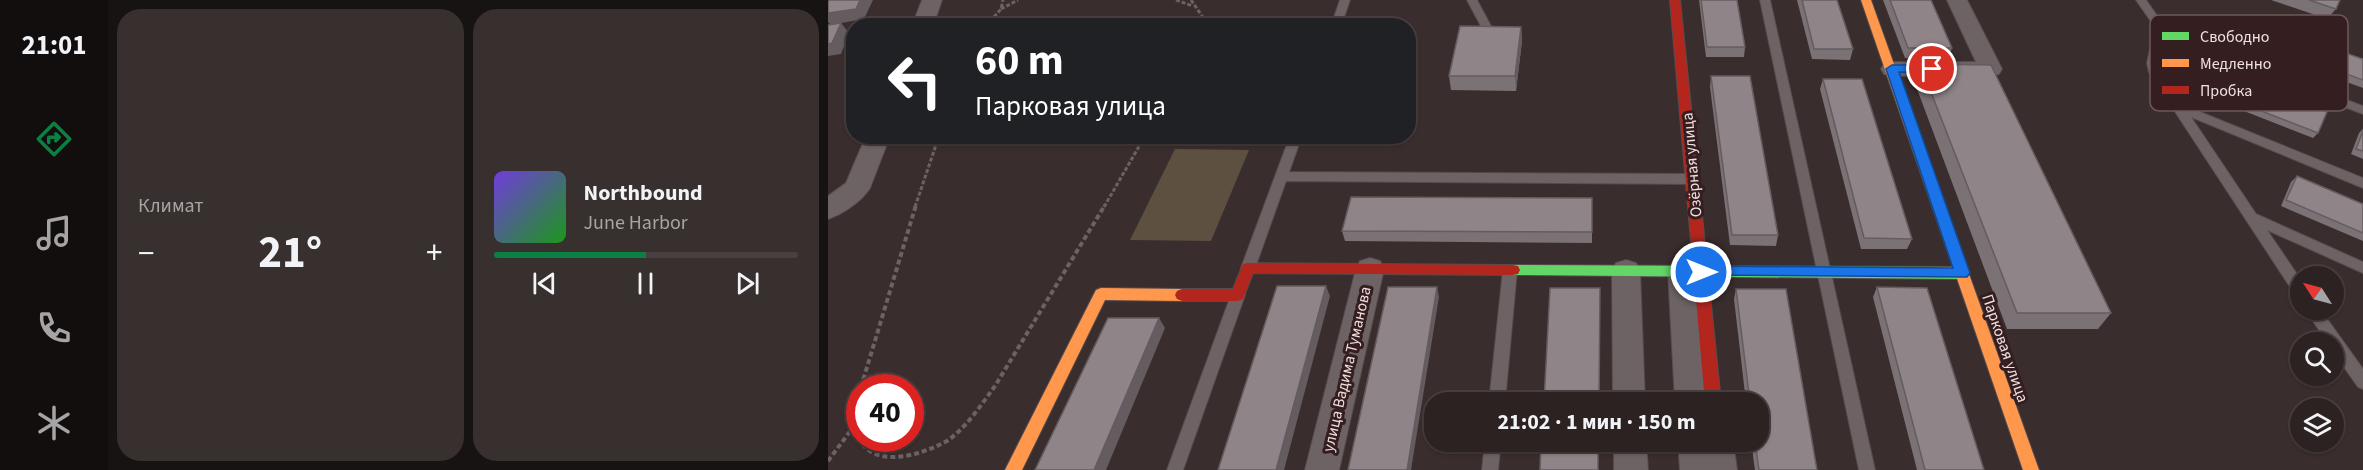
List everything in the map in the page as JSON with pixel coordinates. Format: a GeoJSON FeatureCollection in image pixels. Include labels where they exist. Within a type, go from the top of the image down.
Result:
{"type":"FeatureCollection","features":[{"type":"Feature","properties":{"kind":"street"},"geometry":{"type":"LineString","coordinates":[[925,18],[932,0]]}},
{"type":"Feature","properties":{"kind":"street","name":"Озёрная улица"},"geometry":{"type":"LineString","coordinates":[[1675,0],[1692,179],[1691,271],[1711,392]]}},
{"type":"Feature","properties":{"kind":"street","name":"Парковая улица"},"geometry":{"type":"LineString","coordinates":[[1866,0],[2031,470]]}},
{"type":"Feature","properties":{"kind":"street"},"geometry":{"type":"LineString","coordinates":[[1892,69],[1991,69],[1957,0]]}},
{"type":"Feature","properties":{"kind":"street"},"geometry":{"type":"LineString","coordinates":[[828,208],[857,188],[875,144]]}},
{"type":"Feature","properties":{"kind":"street"},"geometry":{"type":"LineString","coordinates":[[1013,470],[1101,294],[1239,295],[1248,268],[1962,273]]}},
{"type":"Feature","properties":{"kind":"street","name":"улица Вадима Туманова"},"geometry":{"type":"LineString","coordinates":[[1322,470],[1370,269]]}},
{"type":"Feature","properties":{"kind":"street"},"geometry":{"type":"LineString","coordinates":[[1626,271],[1629,392]]}},
{"type":"Feature","properties":{"kind":"street"},"geometry":{"type":"LineString","coordinates":[[1691,271],[1691,392]]}},
{"type":"Feature","properties":{"kind":"street"},"geometry":{"type":"LineString","coordinates":[[1630,452],[1631,470]]}},
{"type":"Feature","properties":{"kind":"street"},"geometry":{"type":"LineString","coordinates":[[1695,452],[1696,470]]}},
{"type":"Feature","properties":{"kind":"street"},"geometry":{"type":"LineString","coordinates":[[1718,452],[1720,470]]}},
{"type":"Feature","properties":{"kind":"lane"},"geometry":{"type":"LineString","coordinates":[[1339,18],[1345,0]]}},
{"type":"Feature","properties":{"kind":"lane"},"geometry":{"type":"LineString","coordinates":[[1472,0],[1494,41]]}},
{"type":"Feature","properties":{"kind":"lane"},"geometry":{"type":"LineString","coordinates":[[1765,0],[1867,470]]}},
{"type":"Feature","properties":{"kind":"lane"},"geometry":{"type":"LineString","coordinates":[[2141,0],[2152,15]]}},
{"type":"Feature","properties":{"kind":"lane"},"geometry":{"type":"LineString","coordinates":[[2348,104],[2363,110]]}},
{"type":"Feature","properties":{"kind":"lane"},"geometry":{"type":"LineString","coordinates":[[2180,111],[2290,276]]}},
{"type":"Feature","properties":{"kind":"lane"},"geometry":{"type":"LineString","coordinates":[[2187,111],[2363,183]]}},
{"type":"Feature","properties":{"kind":"lane"},"geometry":{"type":"LineString","coordinates":[[1248,268],[1293,144]]}},
{"type":"Feature","properties":{"kind":"lane"},"geometry":{"type":"LineString","coordinates":[[1281,176],[1692,179]]}},
{"type":"Feature","properties":{"kind":"lane"},"geometry":{"type":"LineString","coordinates":[[2251,218],[2363,268]]}},
{"type":"Feature","properties":{"kind":"lane"},"geometry":{"type":"LineString","coordinates":[[1498,392],[1510,270]]}},
{"type":"Feature","properties":{"kind":"lane"},"geometry":{"type":"LineString","coordinates":[[1175,470],[1239,295]]}},
{"type":"Feature","properties":{"kind":"lane"},"geometry":{"type":"LineString","coordinates":[[2319,320],[2363,382]]}},
{"type":"Feature","properties":{"kind":"lane"},"geometry":{"type":"LineString","coordinates":[[2346,359],[2363,368]]}},
{"type":"Feature","properties":{"kind":"lane"},"geometry":{"type":"LineString","coordinates":[[1490,470],[1492,452]]}},
{"type":"Feature","properties":{"kind":"path"},"geometry":{"type":"LineString","coordinates":[[1001,9],[1004,0]]}},
{"type":"Feature","properties":{"kind":"path"},"geometry":{"type":"LineString","coordinates":[[993,18],[1001,9],[1018,0]]}},
{"type":"Feature","properties":{"kind":"path"},"geometry":{"type":"LineString","coordinates":[[1176,0],[1194,7]]}},
{"type":"Feature","properties":{"kind":"path"},"geometry":{"type":"LineString","coordinates":[[1191,0],[1202,18]]}},
{"type":"Feature","properties":{"kind":"path"},"geometry":{"type":"LineString","coordinates":[[865,374],[936,144]]}},
{"type":"Feature","properties":{"kind":"path"},"geometry":{"type":"LineString","coordinates":[[868,452],[873,457],[890,462],[928,453],[951,438],[968,422],[998,379],[1140,144]]}},
{"type":"Feature","properties":{"kind":"path"},"geometry":{"type":"LineString","coordinates":[[828,461],[846,436]]}},
{"type":"Feature","properties":{"kind":"shaded area"},"geometry":{"type":"Polygon","coordinates":[[[1175,149],[1249,150],[1211,241],[1130,240],[1175,149]]]}},
{"type":"Feature","properties":{"kind":"building"},"geometry":{"type":"Polygon","coordinates":[[[829,0],[860,0],[856,9],[828,13],[829,0]]]}},
{"type":"Feature","properties":{"kind":"building"},"geometry":{"type":"Polygon","coordinates":[[[1701,0],[1737,0],[1745,47],[1707,47],[1701,0]]]}},
{"type":"Feature","properties":{"kind":"building"},"geometry":{"type":"Polygon","coordinates":[[[1802,0],[1837,0],[1853,49],[1814,49],[1802,0]]]}},
{"type":"Feature","properties":{"kind":"building"},"geometry":{"type":"Polygon","coordinates":[[[1890,0],[1931,0],[1952,48],[1908,48],[1890,0]]]}},
{"type":"Feature","properties":{"kind":"building"},"geometry":{"type":"Polygon","coordinates":[[[2309,0],[2340,0],[2336,9],[2309,0]]]}},
{"type":"Feature","properties":{"kind":"building"},"geometry":{"type":"Polygon","coordinates":[[[841,23],[832,43],[828,44],[828,25],[841,23]]]}},
{"type":"Feature","properties":{"kind":"building"},"geometry":{"type":"Polygon","coordinates":[[[1460,26],[1521,27],[1515,76],[1449,76],[1460,26]]]}},
{"type":"Feature","properties":{"kind":"building"},"geometry":{"type":"Polygon","coordinates":[[[2348,54],[2363,59],[2363,80],[2348,75],[2348,54]]]}},
{"type":"Feature","properties":{"kind":"building"},"geometry":{"type":"Polygon","coordinates":[[[1920,64],[1991,65],[2111,313],[2017,313],[1920,64]]]}},
{"type":"Feature","properties":{"kind":"building"},"geometry":{"type":"Polygon","coordinates":[[[1711,76],[1750,76],[1778,235],[1732,235],[1711,76]]]}},
{"type":"Feature","properties":{"kind":"building"},"geometry":{"type":"Polygon","coordinates":[[[1823,79],[1862,79],[1912,239],[1864,238],[1823,79]]]}},
{"type":"Feature","properties":{"kind":"building"},"geometry":{"type":"Polygon","coordinates":[[[2261,111],[2327,112],[2318,133],[2261,111]]]}},
{"type":"Feature","properties":{"kind":"building"},"geometry":{"type":"Polygon","coordinates":[[[2363,131],[2363,151],[2356,149],[2363,131]]]}},
{"type":"Feature","properties":{"kind":"building"},"geometry":{"type":"Polygon","coordinates":[[[2297,176],[2363,204],[2363,233],[2286,200],[2297,176]]]}},
{"type":"Feature","properties":{"kind":"building"},"geometry":{"type":"Polygon","coordinates":[[[1351,197],[1592,198],[1592,232],[1342,231],[1351,197]]]}},
{"type":"Feature","properties":{"kind":"building"},"geometry":{"type":"Polygon","coordinates":[[[1277,286],[1326,286],[1276,470],[1218,470],[1277,286]]]}},
{"type":"Feature","properties":{"kind":"building"},"geometry":{"type":"Polygon","coordinates":[[[1388,287],[1437,287],[1407,470],[1348,470],[1388,287]]]}},
{"type":"Feature","properties":{"kind":"building"},"geometry":{"type":"Polygon","coordinates":[[[1877,287],[1927,288],[1984,470],[1925,470],[1877,287]]]}},
{"type":"Feature","properties":{"kind":"building"},"geometry":{"type":"Polygon","coordinates":[[[1550,288],[1600,288],[1599,392],[1545,392],[1550,288]]]}},
{"type":"Feature","properties":{"kind":"building"},"geometry":{"type":"Polygon","coordinates":[[[1736,289],[1786,289],[1817,470],[1759,470],[1757,452],[1769,452],[1769,392],[1749,392],[1736,289]]]}},
{"type":"Feature","properties":{"kind":"building"},"geometry":{"type":"Polygon","coordinates":[[[1108,318],[1159,318],[1094,470],[1035,470],[1108,318]]]}},
{"type":"Feature","properties":{"kind":"building"},"geometry":{"type":"Polygon","coordinates":[[[1541,452],[1598,452],[1598,470],[1540,470],[1541,452]]]}},
{"type":"Feature","properties":{"kind":"traffic: fast"},"geometry":{"type":"LineString","coordinates":[[1513,270],[1962,273]]}},
{"type":"Feature","properties":{"kind":"traffic: slow"},"geometry":{"type":"LineString","coordinates":[[1866,0],[2031,470]]}},
{"type":"Feature","properties":{"kind":"traffic: slow"},"geometry":{"type":"LineString","coordinates":[[1013,470],[1101,294],[1182,295]]}},
{"type":"Feature","properties":{"kind":"traffic: jam"},"geometry":{"type":"LineString","coordinates":[[1675,0],[1712,392]]}},
{"type":"Feature","properties":{"kind":"traffic: jam"},"geometry":{"type":"LineString","coordinates":[[1182,295],[1238,295],[1248,268],[1513,270]]}},
{"type":"Feature","properties":{"kind":"route"},"geometry":{"type":"LineString","coordinates":[[1701,272],[1962,273],[1892,69],[1932,69]]}}]}
